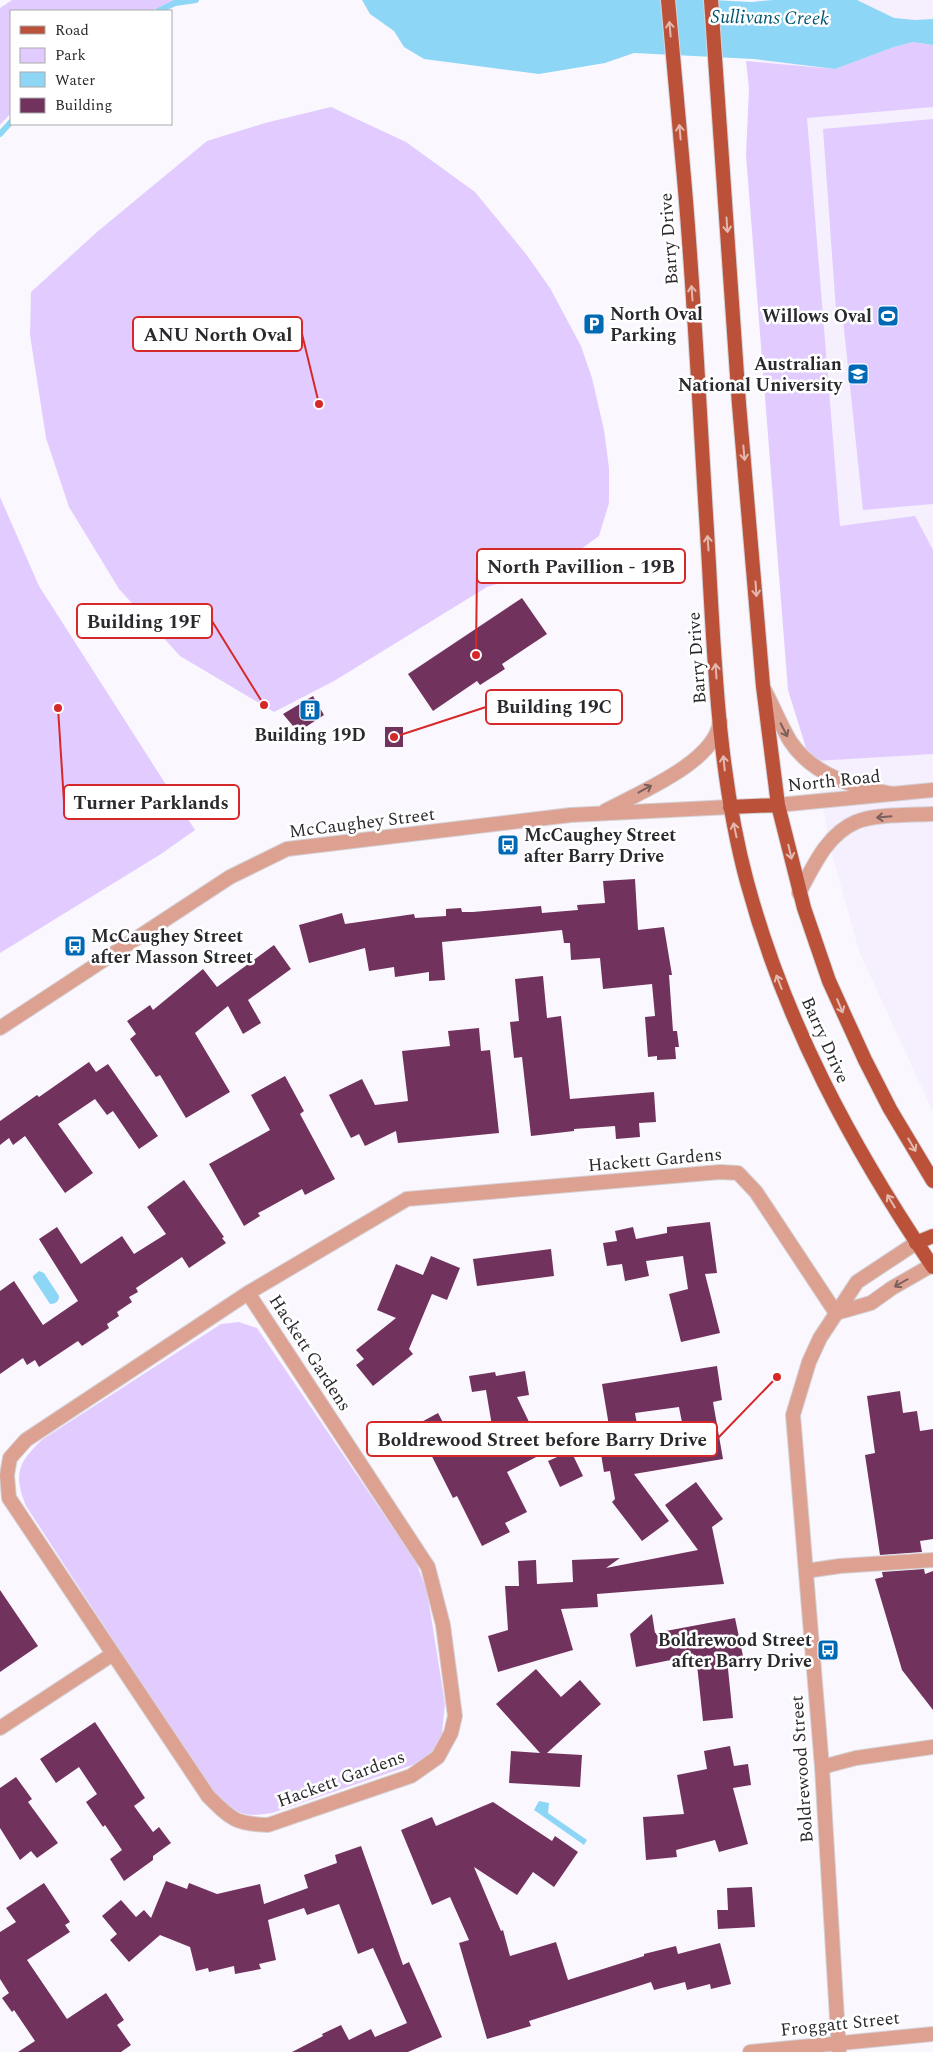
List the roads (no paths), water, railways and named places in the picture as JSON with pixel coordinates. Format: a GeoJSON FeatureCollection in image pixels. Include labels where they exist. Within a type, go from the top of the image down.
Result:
{"type":"FeatureCollection","features":[{"type":"Feature","properties":{"kind":"main road","name":"Barry Drive"},"geometry":{"type":"LineString","coordinates":[[668,0],[684,180],[720,720],[730,807],[755,912],[787,1004],[842,1121],[916,1243],[933,1265]]}},
{"type":"Feature","properties":{"kind":"main road","name":"Barry Drive"},"geometry":{"type":"LineString","coordinates":[[711,0],[739,394],[763,686],[778,805],[799,893],[829,980],[847,1023],[890,1108],[933,1181]]}},
{"type":"Feature","properties":{"kind":"main road","name":"McCaughey Street"},"geometry":{"type":"LineString","coordinates":[[730,807],[778,805]]}},
{"type":"Feature","properties":{"kind":"main road"},"geometry":{"type":"LineString","coordinates":[[916,1243],[933,1236]]}},
{"type":"Feature","properties":{"kind":"street","name":"North Road"},"geometry":{"type":"LineString","coordinates":[[763,686],[786,733],[806,760],[846,783],[893,794]]}},
{"type":"Feature","properties":{"kind":"street"},"geometry":{"type":"LineString","coordinates":[[602,813],[692,762],[704,751],[715,736],[720,720]]}},
{"type":"Feature","properties":{"kind":"street","name":"North Road"},"geometry":{"type":"LineString","coordinates":[[778,805],[933,790]]}},
{"type":"Feature","properties":{"kind":"street","name":"McCaughey Street"},"geometry":{"type":"LineString","coordinates":[[0,1028],[230,877],[287,849],[602,813],[730,807]]}},
{"type":"Feature","properties":{"kind":"street"},"geometry":{"type":"LineString","coordinates":[[799,893],[823,850],[847,826],[865,819],[933,814]]}},
{"type":"Feature","properties":{"kind":"street","name":"Hackett Gardens"},"geometry":{"type":"LineString","coordinates":[[248,1292],[428,1567],[443,1625],[455,1716],[451,1733],[438,1757],[410,1776],[268,1825],[245,1824],[228,1817],[208,1796],[9,1498],[7,1475],[10,1458],[26,1440],[248,1292],[407,1199],[738,1172],[756,1192],[836,1313]]}},
{"type":"Feature","properties":{"kind":"street","name":"Boldrewood Street"},"geometry":{"type":"LineString","coordinates":[[839,2048],[822,1767],[793,1415],[808,1362],[836,1313],[857,1282],[916,1243]]}},
{"type":"Feature","properties":{"kind":"street"},"geometry":{"type":"LineString","coordinates":[[836,1313],[871,1303],[933,1265]]}},
{"type":"Feature","properties":{"kind":"street"},"geometry":{"type":"LineString","coordinates":[[806,1571],[840,1566],[933,1560]]}},
{"type":"Feature","properties":{"kind":"street"},"geometry":{"type":"LineString","coordinates":[[0,1728],[113,1654]]}},
{"type":"Feature","properties":{"kind":"street"},"geometry":{"type":"LineString","coordinates":[[822,1767],[856,1758],[933,1748]]}},
{"type":"Feature","properties":{"kind":"street","name":"Froggatt Street"},"geometry":{"type":"LineString","coordinates":[[750,2052],[839,2048],[933,2034]]}},
{"type":"Feature","properties":{"kind":"water"},"geometry":{"type":"Polygon","coordinates":[[[362,0],[713,0],[752,2],[773,0],[857,0],[894,18],[933,19],[933,45],[913,42],[835,69],[754,59],[634,53],[605,63],[539,74],[424,59],[404,47],[394,31],[370,14],[362,0]]]}},
{"type":"Feature","properties":{"kind":"water"},"geometry":{"type":"Polygon","coordinates":[[[39,1271],[44,1273],[59,1296],[58,1301],[55,1303],[50,1304],[33,1278],[39,1271]]]}},
{"type":"Feature","properties":{"kind":"water"},"geometry":{"type":"Polygon","coordinates":[[[539,1801],[549,1803],[548,1813],[587,1840],[584,1845],[534,1810],[539,1801]]]}},
{"type":"Feature","properties":{"kind":"waterway","name":"Sullivans Creek"},"geometry":{"type":"LineString","coordinates":[[160,10],[175,3],[196,0]]}},
{"type":"Feature","properties":{"kind":"waterway","name":"Sullivans Creek"},"geometry":{"type":"LineString","coordinates":[[0,134],[10,123]]}},
{"type":"Feature","properties":{"kind":"place","name":"Willows Oval"},"geometry":{"type":"Point","coordinates":[888,316]}},
{"type":"Feature","properties":{"kind":"place","name":"North Oval Parking"},"geometry":{"type":"Point","coordinates":[594,324]}},
{"type":"Feature","properties":{"kind":"place","name":"Australian National University"},"geometry":{"type":"Point","coordinates":[858,374]}},
{"type":"Feature","properties":{"kind":"place","name":"ANU North Oval"},"geometry":{"type":"Point","coordinates":[319,404]}},
{"type":"Feature","properties":{"kind":"place","name":"North Pavillion - 19B"},"geometry":{"type":"Point","coordinates":[476,655]}},
{"type":"Feature","properties":{"kind":"place","name":"Building 19F"},"geometry":{"type":"Point","coordinates":[264,705]}},
{"type":"Feature","properties":{"kind":"place","name":"Turner Parklands"},"geometry":{"type":"Point","coordinates":[58,708]}},
{"type":"Feature","properties":{"kind":"place","name":"Building 19D"},"geometry":{"type":"Point","coordinates":[310,710]}},
{"type":"Feature","properties":{"kind":"place","name":"Building 19C"},"geometry":{"type":"Point","coordinates":[394,737]}},
{"type":"Feature","properties":{"kind":"place","name":"McCaughey Street after Barry Drive"},"geometry":{"type":"Point","coordinates":[508,845]}},
{"type":"Feature","properties":{"kind":"place","name":"McCaughey Street after Masson Street"},"geometry":{"type":"Point","coordinates":[75,946]}},
{"type":"Feature","properties":{"kind":"place","name":"Boldrewood Street before Barry Drive"},"geometry":{"type":"Point","coordinates":[777,1377]}},
{"type":"Feature","properties":{"kind":"place","name":"Boldrewood Street after Barry Drive"},"geometry":{"type":"Point","coordinates":[828,1650]}}]}
